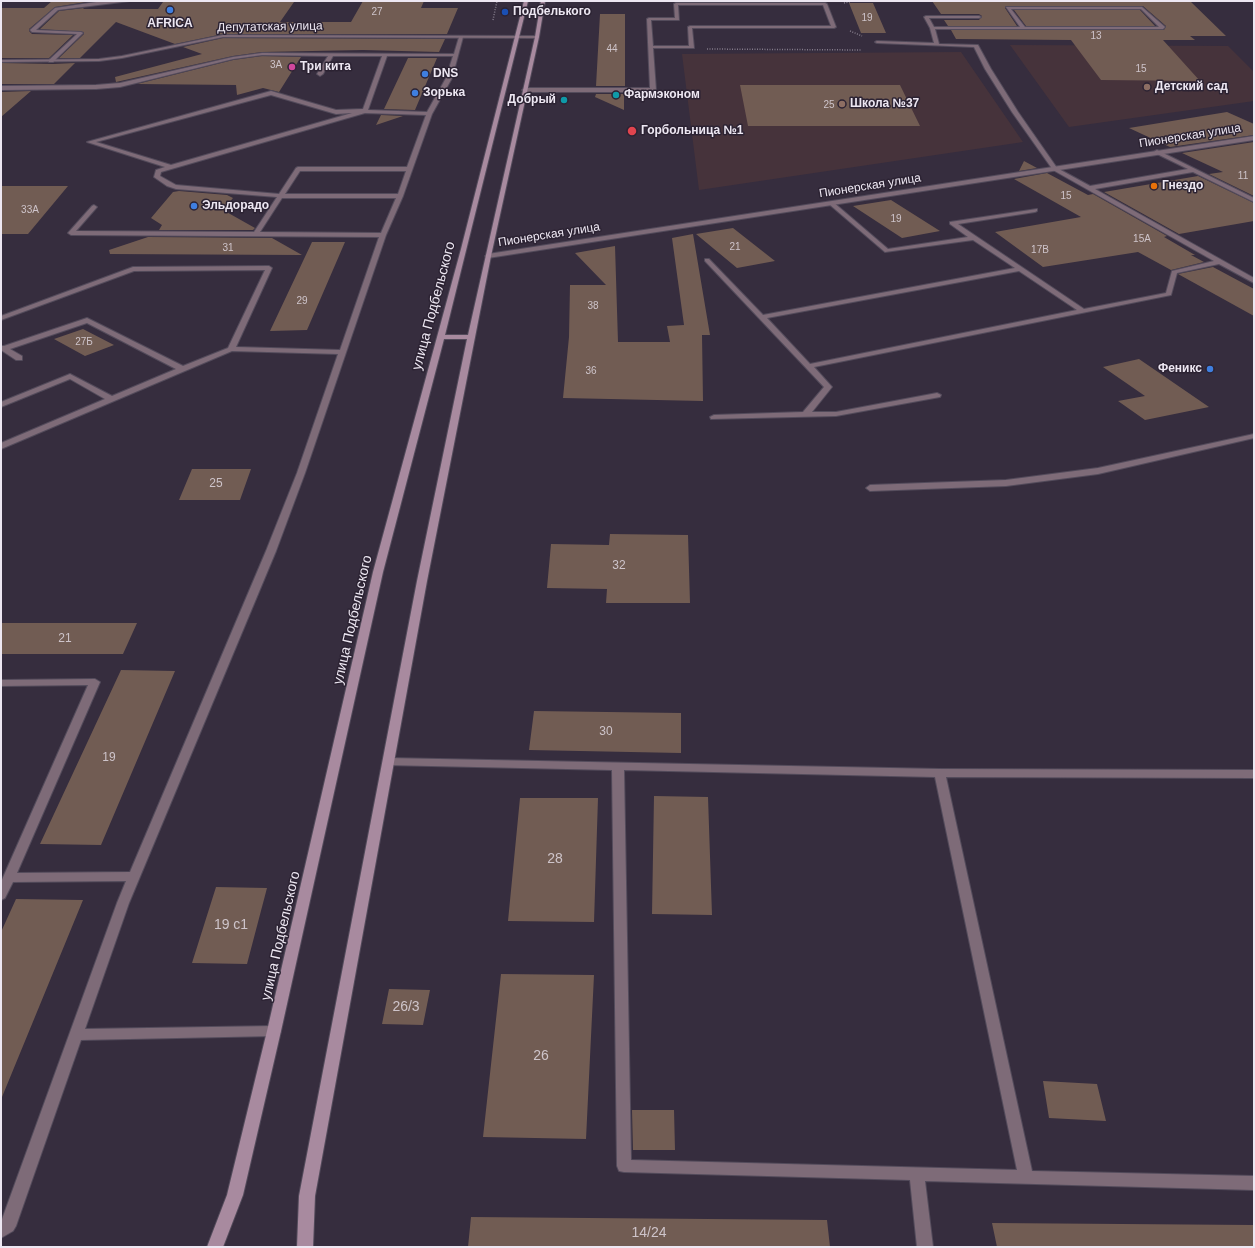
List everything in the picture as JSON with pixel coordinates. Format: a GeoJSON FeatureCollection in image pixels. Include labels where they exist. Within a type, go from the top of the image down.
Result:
{"type":"FeatureCollection","features":[{"type":"Feature","properties":{"kind":"main road","name":"улица Подбельского"},"geometry":{"type":"LineString","coordinates":[[215,1247],[235,1195],[274,1031],[378,572],[526,1]]}},
{"type":"Feature","properties":{"kind":"main road"},"geometry":{"type":"LineString","coordinates":[[305,1247],[307,1196],[422,581],[488,256],[537,37],[543,1]]}},
{"type":"Feature","properties":{"kind":"main road"},"geometry":{"type":"LineString","coordinates":[[440,337],[472,337]]}},
{"type":"Feature","properties":{"kind":"street"},"geometry":{"type":"LineString","coordinates":[[51,61],[81,33],[32,32],[57,9],[112,1],[128,1]]}},
{"type":"Feature","properties":{"kind":"street"},"geometry":{"type":"LineString","coordinates":[[525,90],[653,90],[650,47],[649,19],[677,19],[676,4],[825,4],[834,27],[690,27],[692,47],[650,47]]}},
{"type":"Feature","properties":{"kind":"street"},"geometry":{"type":"LineString","coordinates":[[932,28],[1024,28],[1163,28],[1142,8],[1008,8],[1024,28]]}},
{"type":"Feature","properties":{"kind":"street"},"geometry":{"type":"LineString","coordinates":[[937,45],[932,28],[926,17],[979,17]]}},
{"type":"Feature","properties":{"kind":"street","name":"Депутатская улица"},"geometry":{"type":"LineString","coordinates":[[1,61],[99,60],[122,57],[223,36],[537,37]]}},
{"type":"Feature","properties":{"kind":"street"},"geometry":{"type":"LineString","coordinates":[[1,1231],[8,1226],[134,876],[271,551],[301,473],[383,235],[400,196],[429,114],[449,78],[461,37]]}},
{"type":"Feature","properties":{"kind":"street"},"geometry":{"type":"LineString","coordinates":[[877,42],[976,46],[988,69],[1015,112],[1055,169],[1254,281]]}},
{"type":"Feature","properties":{"kind":"street"},"geometry":{"type":"LineString","coordinates":[[1,88],[96,87],[138,81],[233,58],[262,54],[456,55]]}},
{"type":"Feature","properties":{"kind":"street"},"geometry":{"type":"LineString","coordinates":[[320,74],[332,54]]}},
{"type":"Feature","properties":{"kind":"street"},"geometry":{"type":"LineString","coordinates":[[365,111],[385,55]]}},
{"type":"Feature","properties":{"kind":"street"},"geometry":{"type":"LineString","coordinates":[[172,168],[90,142],[271,92],[336,112],[365,111],[429,114]]}},
{"type":"Feature","properties":{"kind":"street"},"geometry":{"type":"LineString","coordinates":[[365,111],[158,171],[157,176],[169,185],[176,187],[281,196],[400,196]]}},
{"type":"Feature","properties":{"kind":"street","name":"Пионерская улица"},"geometry":{"type":"LineString","coordinates":[[488,256],[1254,138]]}},
{"type":"Feature","properties":{"kind":"street"},"geometry":{"type":"LineString","coordinates":[[1157,152],[1254,200]]}},
{"type":"Feature","properties":{"kind":"street"},"geometry":{"type":"LineString","coordinates":[[256,234],[298,169],[410,169]]}},
{"type":"Feature","properties":{"kind":"street"},"geometry":{"type":"LineString","coordinates":[[1090,188],[1195,170]]}},
{"type":"Feature","properties":{"kind":"street"},"geometry":{"type":"LineString","coordinates":[[831,203],[887,251],[975,238]]}},
{"type":"Feature","properties":{"kind":"street"},"geometry":{"type":"LineString","coordinates":[[94,207],[71,233],[383,235]]}},
{"type":"Feature","properties":{"kind":"street"},"geometry":{"type":"LineString","coordinates":[[1035,210],[952,223],[1083,311]]}},
{"type":"Feature","properties":{"kind":"street"},"geometry":{"type":"LineString","coordinates":[[707,260],[828,387],[805,415]]}},
{"type":"Feature","properties":{"kind":"street"},"geometry":{"type":"LineString","coordinates":[[809,366],[1169,294],[1174,272],[1220,262]]}},
{"type":"Feature","properties":{"kind":"street"},"geometry":{"type":"LineString","coordinates":[[1,318],[133,268],[269,268],[231,349]]}},
{"type":"Feature","properties":{"kind":"street"},"geometry":{"type":"LineString","coordinates":[[762,317],[1021,269]]}},
{"type":"Feature","properties":{"kind":"street"},"geometry":{"type":"LineString","coordinates":[[3,348],[87,320],[182,369]]}},
{"type":"Feature","properties":{"kind":"street"},"geometry":{"type":"LineString","coordinates":[[3,348],[19,358]]}},
{"type":"Feature","properties":{"kind":"street"},"geometry":{"type":"LineString","coordinates":[[1,446],[231,349],[342,352]]}},
{"type":"Feature","properties":{"kind":"street"},"geometry":{"type":"LineString","coordinates":[[1,405],[70,376],[112,399]]}},
{"type":"Feature","properties":{"kind":"street"},"geometry":{"type":"LineString","coordinates":[[714,417],[836,414],[937,395]]}},
{"type":"Feature","properties":{"kind":"street"},"geometry":{"type":"LineString","coordinates":[[870,488],[1006,483],[1098,471],[1254,436]]}},
{"type":"Feature","properties":{"kind":"street"},"geometry":{"type":"LineString","coordinates":[[1,683],[96,682],[10,878],[1,895]]}},
{"type":"Feature","properties":{"kind":"street"},"geometry":{"type":"LineString","coordinates":[[389,762],[940,773],[1254,774]]}},
{"type":"Feature","properties":{"kind":"street"},"geometry":{"type":"LineString","coordinates":[[618,766],[624,1166],[1254,1183]]}},
{"type":"Feature","properties":{"kind":"street"},"geometry":{"type":"LineString","coordinates":[[940,773],[1026,1177]]}},
{"type":"Feature","properties":{"kind":"street"},"geometry":{"type":"LineString","coordinates":[[10,878],[134,876]]}},
{"type":"Feature","properties":{"kind":"street"},"geometry":{"type":"LineString","coordinates":[[76,1035],[274,1031]]}},
{"type":"Feature","properties":{"kind":"street"},"geometry":{"type":"LineString","coordinates":[[917,1174],[925,1247]]}},
{"type":"Feature","properties":{"kind":"path"},"geometry":{"type":"LineString","coordinates":[[492,22],[497,1]]}},
{"type":"Feature","properties":{"kind":"path"},"geometry":{"type":"LineString","coordinates":[[692,47],[696,49],[882,50],[877,42],[852,31],[834,27]]}},
{"type":"Feature","properties":{"kind":"shaded area","name":"Детский сад"},"geometry":{"type":"Polygon","coordinates":[[[1010,45],[1228,46],[1254,72],[1254,101],[1069,127],[1010,45]]]}},
{"type":"Feature","properties":{"kind":"shaded area","name":"Школа №37"},"geometry":{"type":"Polygon","coordinates":[[[961,52],[1023,142],[699,190],[682,54],[961,52]]]}},
{"type":"Feature","properties":{"kind":"building"},"geometry":{"type":"Polygon","coordinates":[[[52,1],[92,1],[55,7],[29,29],[32,34],[73,35],[49,58],[1,58],[1,8],[44,8],[52,1]]]}},
{"type":"Feature","properties":{"kind":"building"},"geometry":{"type":"Polygon","coordinates":[[[363,1],[424,1],[421,8],[458,8],[447,34],[223,34],[175,44],[116,22],[80,58],[59,58],[84,34],[84,32],[40,29],[59,11],[84,8],[83,9],[158,9],[163,2],[294,2],[280,22],[351,22],[363,1]]]}},
{"type":"Feature","properties":{"kind":"building"},"geometry":{"type":"Polygon","coordinates":[[[932,1],[1190,1],[1226,36],[1190,36],[1195,40],[1163,40],[1200,81],[1101,80],[1071,40],[956,39],[951,30],[1164,30],[1166,26],[1143,6],[1006,6],[1005,8],[1017,26],[948,26],[944,20],[979,20],[982,16],[979,14],[941,14],[932,1]]]}},
{"type":"Feature","properties":{"kind":"building"},"geometry":{"type":"Polygon","coordinates":[[[849,3],[873,3],[886,33],[861,33],[849,3]]]}},
{"type":"Feature","properties":{"kind":"building"},"geometry":{"type":"Polygon","coordinates":[[[1014,10],[1140,10],[1155,26],[1026,26],[1014,10]]]}},
{"type":"Feature","properties":{"kind":"building"},"geometry":{"type":"Polygon","coordinates":[[[600,14],[625,14],[625,86],[596,86],[600,14]]]}},
{"type":"Feature","properties":{"kind":"building"},"geometry":{"type":"Polygon","coordinates":[[[223,38],[445,39],[439,52],[363,50],[262,52],[233,56],[116,82],[115,77],[202,54],[183,47],[223,38]]]}},
{"type":"Feature","properties":{"kind":"building"},"geometry":{"type":"Polygon","coordinates":[[[262,56],[301,57],[279,92],[263,88],[237,95],[236,85],[137,84],[233,60],[262,56]]]}},
{"type":"Feature","properties":{"kind":"building"},"geometry":{"type":"Polygon","coordinates":[[[408,58],[437,58],[415,110],[384,109],[408,58]]]}},
{"type":"Feature","properties":{"kind":"building"},"geometry":{"type":"Polygon","coordinates":[[[1,63],[75,63],[54,84],[1,84],[1,63]]]}},
{"type":"Feature","properties":{"kind":"building"},"geometry":{"type":"Polygon","coordinates":[[[740,85],[900,85],[920,126],[748,126],[740,85]]]}},
{"type":"Feature","properties":{"kind":"building"},"geometry":{"type":"Polygon","coordinates":[[[31,91],[1,117],[1,92],[31,91]]]}},
{"type":"Feature","properties":{"kind":"building","name":"Фармэконом"},"geometry":{"type":"Polygon","coordinates":[[[596,94],[624,94],[624,110],[595,97],[596,94]]]}},
{"type":"Feature","properties":{"kind":"building"},"geometry":{"type":"Polygon","coordinates":[[[1227,112],[1254,124],[1254,135],[1170,147],[1129,128],[1227,112]]]}},
{"type":"Feature","properties":{"kind":"building"},"geometry":{"type":"Polygon","coordinates":[[[381,115],[403,116],[376,125],[381,115]]]}},
{"type":"Feature","properties":{"kind":"building"},"geometry":{"type":"Polygon","coordinates":[[[1254,142],[1254,196],[1209,174],[1223,172],[1182,153],[1254,142]]]}},
{"type":"Feature","properties":{"kind":"building"},"geometry":{"type":"Polygon","coordinates":[[[1024,161],[1037,168],[1019,171],[1024,161]]]}},
{"type":"Feature","properties":{"kind":"building"},"geometry":{"type":"Polygon","coordinates":[[[1047,173],[1088,195],[1093,194],[1167,236],[1164,237],[1204,262],[1171,270],[1138,252],[1043,267],[995,232],[1081,217],[1014,179],[1047,173]]]}},
{"type":"Feature","properties":{"kind":"building"},"geometry":{"type":"Polygon","coordinates":[[[1198,176],[1254,203],[1254,221],[1179,234],[1104,192],[1198,176]]]}},
{"type":"Feature","properties":{"kind":"building"},"geometry":{"type":"Polygon","coordinates":[[[1,186],[68,186],[28,234],[1,234],[1,186]]]}},
{"type":"Feature","properties":{"kind":"building","name":"Эльдорадо"},"geometry":{"type":"Polygon","coordinates":[[[179,191],[227,195],[233,198],[223,210],[255,228],[253,230],[159,230],[162,225],[151,218],[173,192],[179,191]]]}},
{"type":"Feature","properties":{"kind":"building"},"geometry":{"type":"Polygon","coordinates":[[[891,200],[940,231],[902,238],[853,206],[891,200]]]}},
{"type":"Feature","properties":{"kind":"building"},"geometry":{"type":"Polygon","coordinates":[[[733,228],[775,261],[737,268],[696,234],[733,228]]]}},
{"type":"Feature","properties":{"kind":"building"},"geometry":{"type":"Polygon","coordinates":[[[693,234],[710,335],[702,335],[703,401],[563,398],[569,337],[570,285],[606,285],[575,253],[615,246],[618,342],[670,342],[667,326],[684,325],[672,238],[693,234]]]}},
{"type":"Feature","properties":{"kind":"building"},"geometry":{"type":"Polygon","coordinates":[[[148,237],[272,238],[302,255],[110,254],[109,250],[148,237]]]}},
{"type":"Feature","properties":{"kind":"building"},"geometry":{"type":"Polygon","coordinates":[[[312,242],[345,242],[307,330],[270,331],[312,242]]]}},
{"type":"Feature","properties":{"kind":"building"},"geometry":{"type":"Polygon","coordinates":[[[1213,267],[1254,289],[1254,316],[1178,274],[1213,267]]]}},
{"type":"Feature","properties":{"kind":"building"},"geometry":{"type":"Polygon","coordinates":[[[83,329],[114,345],[85,356],[54,339],[83,329]]]}},
{"type":"Feature","properties":{"kind":"building"},"geometry":{"type":"Polygon","coordinates":[[[1139,359],[1209,407],[1145,420],[1118,401],[1145,396],[1103,367],[1139,359]]]}},
{"type":"Feature","properties":{"kind":"building"},"geometry":{"type":"Polygon","coordinates":[[[192,469],[251,469],[240,500],[179,500],[192,469]]]}},
{"type":"Feature","properties":{"kind":"building"},"geometry":{"type":"Polygon","coordinates":[[[610,534],[688,535],[690,603],[606,603],[607,589],[547,588],[551,544],[609,545],[610,534]]]}},
{"type":"Feature","properties":{"kind":"building"},"geometry":{"type":"Polygon","coordinates":[[[1,623],[137,623],[123,654],[1,654],[1,623]]]}},
{"type":"Feature","properties":{"kind":"building"},"geometry":{"type":"Polygon","coordinates":[[[121,670],[175,671],[101,845],[40,844],[121,670]]]}},
{"type":"Feature","properties":{"kind":"building"},"geometry":{"type":"Polygon","coordinates":[[[534,711],[681,713],[681,753],[529,750],[534,711]]]}},
{"type":"Feature","properties":{"kind":"building"},"geometry":{"type":"Polygon","coordinates":[[[654,796],[708,797],[712,915],[652,914],[654,796]]]}},
{"type":"Feature","properties":{"kind":"building"},"geometry":{"type":"Polygon","coordinates":[[[520,798],[598,798],[594,922],[508,921],[520,798]]]}},
{"type":"Feature","properties":{"kind":"building"},"geometry":{"type":"Polygon","coordinates":[[[216,887],[267,888],[247,964],[192,963],[216,887]]]}},
{"type":"Feature","properties":{"kind":"building"},"geometry":{"type":"Polygon","coordinates":[[[16,899],[83,900],[2,1097],[1,932],[16,899]]]}},
{"type":"Feature","properties":{"kind":"building"},"geometry":{"type":"Polygon","coordinates":[[[501,974],[594,975],[586,1139],[483,1137],[501,974]]]}},
{"type":"Feature","properties":{"kind":"building"},"geometry":{"type":"Polygon","coordinates":[[[389,989],[430,990],[423,1025],[382,1024],[389,989]]]}},
{"type":"Feature","properties":{"kind":"building"},"geometry":{"type":"Polygon","coordinates":[[[1043,1081],[1097,1084],[1106,1121],[1049,1118],[1043,1081]]]}},
{"type":"Feature","properties":{"kind":"building"},"geometry":{"type":"Polygon","coordinates":[[[632,1110],[674,1110],[675,1150],[633,1150],[632,1110]]]}},
{"type":"Feature","properties":{"kind":"building"},"geometry":{"type":"Polygon","coordinates":[[[471,1217],[827,1220],[830,1247],[468,1247],[471,1217]]]}},
{"type":"Feature","properties":{"kind":"building"},"geometry":{"type":"Polygon","coordinates":[[[992,1223],[1254,1225],[1254,1247],[997,1247],[992,1223]]]}},
{"type":"Feature","properties":{"kind":"place","name":"AFRICA"},"geometry":{"type":"Point","coordinates":[170,10]}},
{"type":"Feature","properties":{"kind":"place","name":"Подбелького"},"geometry":{"type":"Point","coordinates":[505,12]}},
{"type":"Feature","properties":{"kind":"place","name":"Три кита"},"geometry":{"type":"Point","coordinates":[292,67]}},
{"type":"Feature","properties":{"kind":"place","name":"DNS"},"geometry":{"type":"Point","coordinates":[425,74]}},
{"type":"Feature","properties":{"kind":"place","name":"Детский сад"},"geometry":{"type":"Point","coordinates":[1147,87]}},
{"type":"Feature","properties":{"kind":"place","name":"Зорька"},"geometry":{"type":"Point","coordinates":[415,93]}},
{"type":"Feature","properties":{"kind":"place","name":"Фармэконом"},"geometry":{"type":"Point","coordinates":[616,95]}},
{"type":"Feature","properties":{"kind":"place","name":"Добрый"},"geometry":{"type":"Point","coordinates":[564,100]}},
{"type":"Feature","properties":{"kind":"place","name":"Школа №37"},"geometry":{"type":"Point","coordinates":[842,104]}},
{"type":"Feature","properties":{"kind":"place","name":"Горбольница №1"},"geometry":{"type":"Point","coordinates":[632,131]}},
{"type":"Feature","properties":{"kind":"place","name":"Гнездо"},"geometry":{"type":"Point","coordinates":[1154,186]}},
{"type":"Feature","properties":{"kind":"place","name":"Эльдорадо"},"geometry":{"type":"Point","coordinates":[194,206]}},
{"type":"Feature","properties":{"kind":"place","name":"Феникс"},"geometry":{"type":"Point","coordinates":[1210,369]}}]}
